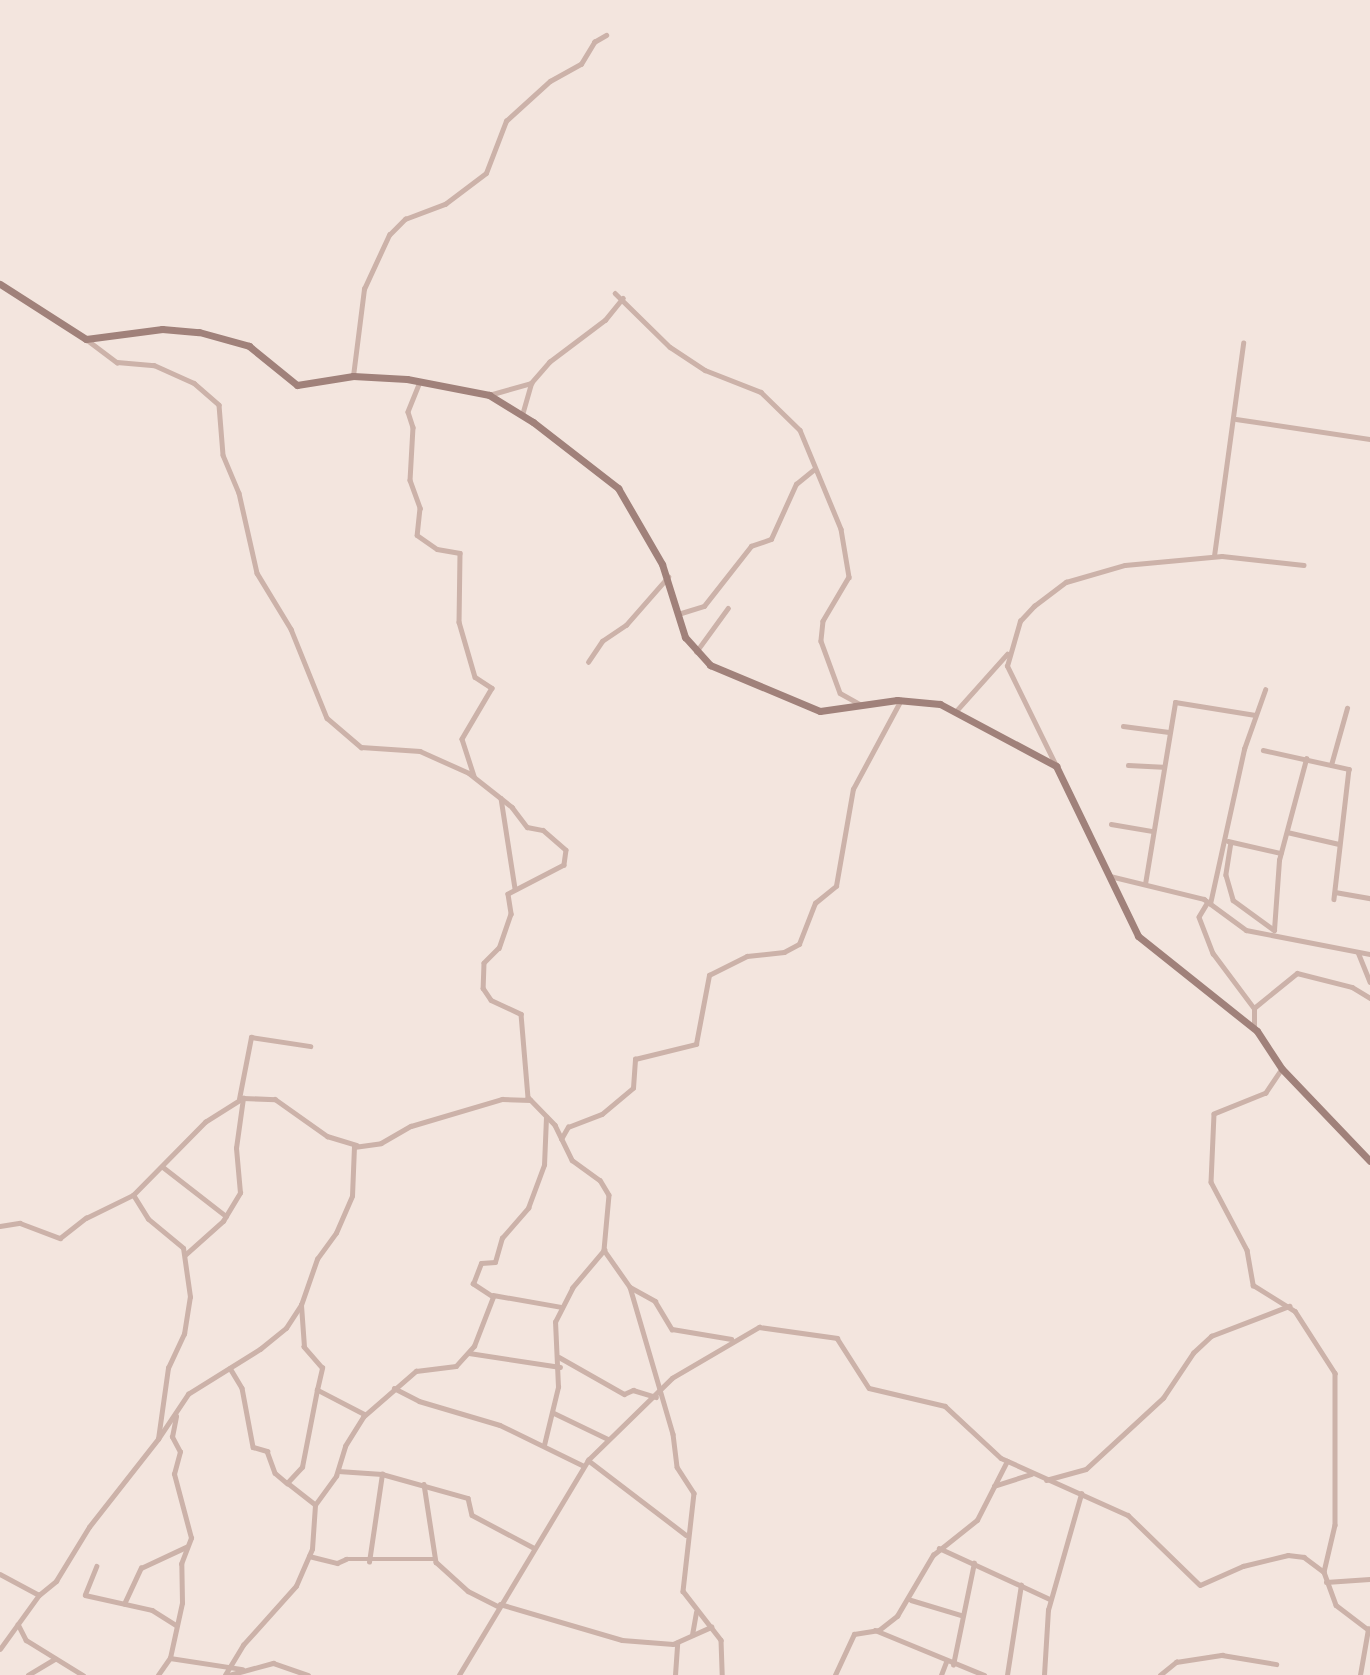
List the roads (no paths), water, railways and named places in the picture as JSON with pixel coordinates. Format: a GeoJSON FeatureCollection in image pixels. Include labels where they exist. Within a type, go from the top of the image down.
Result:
{"type":"FeatureCollection","features":[{"type":"Feature","properties":{"kind":"street"},"geometry":{"type":"LineString","coordinates":[[353,376],[364,289],[388,235],[405,219],[445,204],[486,173],[506,121],[550,81],[581,64],[594,42],[606,35]]}},
{"type":"Feature","properties":{"kind":"street"},"geometry":{"type":"LineString","coordinates":[[0,284],[86,339],[117,362],[154,365],[194,382],[219,405],[223,455],[239,493],[257,573],[289,623],[324,714],[361,747],[420,751],[474,776],[501,798],[527,827],[560,842],[569,857],[508,894],[511,914],[501,944],[486,958],[482,976],[491,1000],[515,1008],[524,1020],[526,1093],[530,1100],[561,1138],[576,1165],[607,1189],[604,1251],[562,1307],[554,1330],[560,1367],[554,1413],[544,1445]]}},
{"type":"Feature","properties":{"kind":"street"},"geometry":{"type":"LineString","coordinates":[[615,293],[623,298],[670,347],[705,370],[761,392],[800,430],[813,470],[841,529],[849,577],[823,621],[822,641],[840,693],[866,706]]}},
{"type":"Feature","properties":{"kind":"street"},"geometry":{"type":"LineString","coordinates":[[522,415],[531,383],[549,362],[605,320],[623,298]]}},
{"type":"Feature","properties":{"kind":"street"},"geometry":{"type":"LineString","coordinates":[[86,339],[162,328],[199,332],[249,346],[297,385],[353,376],[420,382],[489,395],[522,415],[618,488],[668,577],[678,614],[696,652],[714,667],[812,709],[866,706],[902,700],[957,710],[1056,766]]}},
{"type":"Feature","properties":{"kind":"street"},"geometry":{"type":"LineString","coordinates":[[1214,556],[1236,419],[1243,343]]}},
{"type":"Feature","properties":{"kind":"street"},"geometry":{"type":"LineString","coordinates":[[420,382],[408,412],[413,433],[410,480],[420,508],[417,535],[436,549],[460,553],[460,628],[475,677],[492,689],[462,739],[474,776]]}},
{"type":"Feature","properties":{"kind":"street"},"geometry":{"type":"LineString","coordinates":[[489,395],[531,383]]}},
{"type":"Feature","properties":{"kind":"street"},"geometry":{"type":"LineString","coordinates":[[1236,419],[1370,439]]}},
{"type":"Feature","properties":{"kind":"street"},"geometry":{"type":"LineString","coordinates":[[678,614],[704,606],[751,546],[771,539],[796,484],[813,470]]}},
{"type":"Feature","properties":{"kind":"street"},"geometry":{"type":"LineString","coordinates":[[957,710],[1007,654],[1025,614],[1066,582],[1125,565],[1214,556],[1304,565]]}},
{"type":"Feature","properties":{"kind":"street"},"geometry":{"type":"LineString","coordinates":[[588,662],[602,641],[626,625],[668,577]]}},
{"type":"Feature","properties":{"kind":"street"},"geometry":{"type":"LineString","coordinates":[[696,652],[728,608]]}},
{"type":"Feature","properties":{"kind":"street"},"geometry":{"type":"LineString","coordinates":[[1007,654],[1011,682],[1056,766],[1138,936],[1254,1029],[1282,1069],[1370,1161]]}},
{"type":"Feature","properties":{"kind":"street"},"geometry":{"type":"LineString","coordinates":[[1254,1029],[1254,1008],[1213,953],[1199,917],[1209,903],[1256,715],[1265,690]]}},
{"type":"Feature","properties":{"kind":"street"},"geometry":{"type":"LineString","coordinates":[[546,1145],[561,1138],[568,1127],[602,1114],[633,1088],[635,1059],[696,1044],[709,975],[747,956],[784,952],[799,944],[815,903],[836,886],[854,789],[902,700]]}},
{"type":"Feature","properties":{"kind":"street"},"geometry":{"type":"LineString","coordinates":[[1145,884],[1162,767],[1169,732],[1179,701],[1256,715]]}},
{"type":"Feature","properties":{"kind":"street"},"geometry":{"type":"LineString","coordinates":[[1331,765],[1347,708]]}},
{"type":"Feature","properties":{"kind":"street"},"geometry":{"type":"LineString","coordinates":[[1124,726],[1169,732]]}},
{"type":"Feature","properties":{"kind":"street"},"geometry":{"type":"LineString","coordinates":[[1263,750],[1350,771],[1334,899]]}},
{"type":"Feature","properties":{"kind":"street"},"geometry":{"type":"LineString","coordinates":[[1231,842],[1226,875],[1233,900],[1274,930],[1281,853],[1306,759]]}},
{"type":"Feature","properties":{"kind":"street"},"geometry":{"type":"LineString","coordinates":[[1128,765],[1162,767]]}},
{"type":"Feature","properties":{"kind":"street"},"geometry":{"type":"LineString","coordinates":[[501,798],[515,888]]}},
{"type":"Feature","properties":{"kind":"street"},"geometry":{"type":"LineString","coordinates":[[1111,824],[1152,831]]}},
{"type":"Feature","properties":{"kind":"street"},"geometry":{"type":"LineString","coordinates":[[1287,832],[1340,844]]}},
{"type":"Feature","properties":{"kind":"street"},"geometry":{"type":"LineString","coordinates":[[1224,840],[1281,853]]}},
{"type":"Feature","properties":{"kind":"street"},"geometry":{"type":"LineString","coordinates":[[1110,876],[1209,903],[1246,930],[1332,942],[1370,954]]}},
{"type":"Feature","properties":{"kind":"street"},"geometry":{"type":"LineString","coordinates":[[1335,892],[1370,898]]}},
{"type":"Feature","properties":{"kind":"street"},"geometry":{"type":"LineString","coordinates":[[1358,952],[1370,982]]}},
{"type":"Feature","properties":{"kind":"street"},"geometry":{"type":"LineString","coordinates":[[1254,1008],[1298,973],[1352,987],[1370,998]]}},
{"type":"Feature","properties":{"kind":"street"},"geometry":{"type":"LineString","coordinates":[[185,1255],[226,1216],[242,1186],[236,1148],[251,1037],[310,1046]]}},
{"type":"Feature","properties":{"kind":"street"},"geometry":{"type":"LineString","coordinates":[[1282,1069],[1266,1093],[1214,1114],[1211,1182],[1247,1250],[1250,1281],[1289,1306],[1335,1373],[1335,1525],[1323,1572]]}},
{"type":"Feature","properties":{"kind":"street"},"geometry":{"type":"LineString","coordinates":[[0,1226],[29,1225],[57,1239],[86,1218],[133,1195],[206,1122],[241,1099],[275,1098],[327,1136],[357,1145],[381,1143],[415,1124],[519,1098],[526,1093]]}},
{"type":"Feature","properties":{"kind":"street"},"geometry":{"type":"LineString","coordinates":[[519,1098],[530,1100]]}},
{"type":"Feature","properties":{"kind":"street"},"geometry":{"type":"LineString","coordinates":[[546,1117],[546,1145],[528,1208],[502,1238],[495,1262],[481,1263],[473,1284],[474,1289],[493,1295],[562,1307]]}},
{"type":"Feature","properties":{"kind":"street"},"geometry":{"type":"LineString","coordinates":[[0,1649],[39,1595],[57,1581],[89,1527],[176,1416],[192,1390],[230,1368],[283,1330],[301,1305],[316,1259],[334,1237],[352,1196],[357,1145]]}},
{"type":"Feature","properties":{"kind":"street"},"geometry":{"type":"LineString","coordinates":[[163,1167],[226,1216]]}},
{"type":"Feature","properties":{"kind":"street"},"geometry":{"type":"LineString","coordinates":[[133,1195],[185,1255],[190,1303],[181,1343],[168,1368],[158,1439]]}},
{"type":"Feature","properties":{"kind":"street"},"geometry":{"type":"LineString","coordinates":[[604,1251],[630,1287],[661,1390],[677,1467],[694,1493],[686,1535],[682,1585],[696,1612],[711,1627],[722,1644],[722,1675]]}},
{"type":"Feature","properties":{"kind":"street"},"geometry":{"type":"LineString","coordinates":[[630,1287],[655,1301],[672,1329],[733,1339]]}},
{"type":"Feature","properties":{"kind":"street"},"geometry":{"type":"LineString","coordinates":[[227,1675],[231,1663],[296,1586],[309,1556],[315,1505],[338,1471],[347,1441],[365,1414],[416,1371],[456,1366],[469,1353],[493,1295]]}},
{"type":"Feature","properties":{"kind":"street"},"geometry":{"type":"LineString","coordinates":[[287,1483],[302,1467],[322,1368],[304,1347],[301,1305]]}},
{"type":"Feature","properties":{"kind":"street"},"geometry":{"type":"LineString","coordinates":[[1046,1480],[1086,1469],[1163,1398],[1192,1353],[1211,1336],[1289,1306]]}},
{"type":"Feature","properties":{"kind":"street"},"geometry":{"type":"LineString","coordinates":[[459,1675],[588,1460],[608,1438],[661,1390],[733,1339],[759,1327],[832,1336],[869,1388],[945,1406],[1000,1458],[1128,1515],[1200,1586],[1243,1566],[1288,1555],[1317,1565],[1323,1572],[1336,1605],[1369,1630],[1360,1675]]}},
{"type":"Feature","properties":{"kind":"street"},"geometry":{"type":"LineString","coordinates":[[469,1353],[560,1367]]}},
{"type":"Feature","properties":{"kind":"street"},"geometry":{"type":"LineString","coordinates":[[559,1358],[624,1394],[633,1390],[656,1396]]}},
{"type":"Feature","properties":{"kind":"street"},"geometry":{"type":"LineString","coordinates":[[230,1368],[242,1388],[253,1447],[267,1451],[275,1473],[315,1505]]}},
{"type":"Feature","properties":{"kind":"street"},"geometry":{"type":"LineString","coordinates":[[394,1388],[544,1445],[584,1466]]}},
{"type":"Feature","properties":{"kind":"street"},"geometry":{"type":"LineString","coordinates":[[317,1390],[365,1414]]}},
{"type":"Feature","properties":{"kind":"street"},"geometry":{"type":"LineString","coordinates":[[554,1413],[608,1438]]}},
{"type":"Feature","properties":{"kind":"street"},"geometry":{"type":"LineString","coordinates":[[158,1675],[170,1658],[186,1547],[191,1536],[174,1474],[180,1452],[172,1437],[176,1416]]}},
{"type":"Feature","properties":{"kind":"street"},"geometry":{"type":"LineString","coordinates":[[835,1675],[854,1634],[875,1630],[911,1599],[939,1548],[977,1520],[994,1486],[1001,1464],[1000,1458]]}},
{"type":"Feature","properties":{"kind":"street"},"geometry":{"type":"LineString","coordinates":[[588,1460],[686,1535]]}},
{"type":"Feature","properties":{"kind":"street"},"geometry":{"type":"LineString","coordinates":[[1001,1464],[1007,1461]]}},
{"type":"Feature","properties":{"kind":"street"},"geometry":{"type":"LineString","coordinates":[[338,1471],[382,1474],[468,1498],[472,1515],[534,1548]]}},
{"type":"Feature","properties":{"kind":"street"},"geometry":{"type":"LineString","coordinates":[[994,1486],[1033,1473]]}},
{"type":"Feature","properties":{"kind":"street"},"geometry":{"type":"LineString","coordinates":[[369,1562],[382,1474]]}},
{"type":"Feature","properties":{"kind":"street"},"geometry":{"type":"LineString","coordinates":[[424,1484],[435,1559],[468,1591],[500,1606],[618,1639],[677,1643],[711,1627]]}},
{"type":"Feature","properties":{"kind":"street"},"geometry":{"type":"LineString","coordinates":[[1044,1675],[1050,1599],[1081,1494]]}},
{"type":"Feature","properties":{"kind":"street"},"geometry":{"type":"LineString","coordinates":[[123,1604],[141,1568],[186,1547]]}},
{"type":"Feature","properties":{"kind":"street"},"geometry":{"type":"LineString","coordinates":[[939,1548],[1050,1599]]}},
{"type":"Feature","properties":{"kind":"street"},"geometry":{"type":"LineString","coordinates":[[309,1556],[336,1563],[346,1558],[369,1562],[435,1559]]}},
{"type":"Feature","properties":{"kind":"street"},"geometry":{"type":"LineString","coordinates":[[1317,1565],[1325,1562]]}},
{"type":"Feature","properties":{"kind":"street"},"geometry":{"type":"LineString","coordinates":[[953,1665],[961,1615],[974,1563]]}},
{"type":"Feature","properties":{"kind":"street"},"geometry":{"type":"LineString","coordinates":[[97,1566],[85,1595],[152,1610],[176,1625]]}},
{"type":"Feature","properties":{"kind":"street"},"geometry":{"type":"LineString","coordinates":[[0,1574],[39,1595]]}},
{"type":"Feature","properties":{"kind":"street"},"geometry":{"type":"LineString","coordinates":[[1326,1582],[1370,1580]]}},
{"type":"Feature","properties":{"kind":"street"},"geometry":{"type":"LineString","coordinates":[[1007,1675],[1021,1585]]}},
{"type":"Feature","properties":{"kind":"street"},"geometry":{"type":"LineString","coordinates":[[911,1599],[961,1615]]}},
{"type":"Feature","properties":{"kind":"street"},"geometry":{"type":"LineString","coordinates":[[692,1635],[696,1612]]}},
{"type":"Feature","properties":{"kind":"street"},"geometry":{"type":"LineString","coordinates":[[18,1624],[22,1637],[83,1675]]}},
{"type":"Feature","properties":{"kind":"street"},"geometry":{"type":"LineString","coordinates":[[875,1630],[938,1659],[984,1675]]}},
{"type":"Feature","properties":{"kind":"street"},"geometry":{"type":"LineString","coordinates":[[675,1675],[677,1643]]}},
{"type":"Feature","properties":{"kind":"street"},"geometry":{"type":"LineString","coordinates":[[669,1644],[675,1651]]}},
{"type":"Feature","properties":{"kind":"street"},"geometry":{"type":"LineString","coordinates":[[1160,1675],[1176,1662],[1222,1655],[1276,1664]]}},
{"type":"Feature","properties":{"kind":"street"},"geometry":{"type":"LineString","coordinates":[[170,1658],[231,1663],[243,1669]]}},
{"type":"Feature","properties":{"kind":"street"},"geometry":{"type":"LineString","coordinates":[[28,1675],[56,1659]]}},
{"type":"Feature","properties":{"kind":"street"},"geometry":{"type":"LineString","coordinates":[[938,1659],[942,1673]]}},
{"type":"Feature","properties":{"kind":"street"},"geometry":{"type":"LineString","coordinates":[[942,1673],[946,1662]]}},
{"type":"Feature","properties":{"kind":"street"},"geometry":{"type":"LineString","coordinates":[[227,1675],[273,1663],[308,1675]]}}]}
